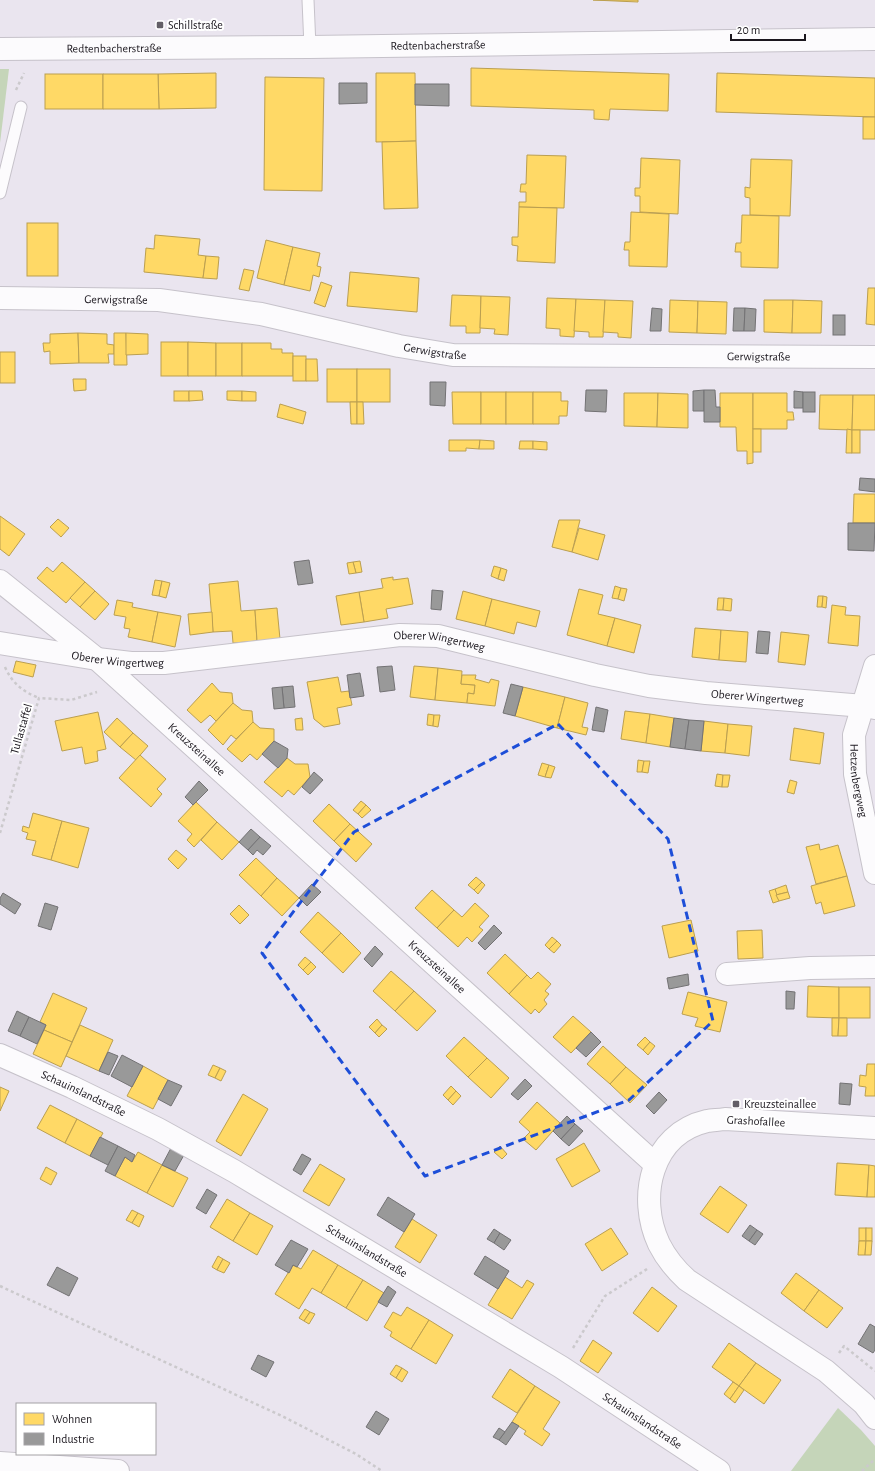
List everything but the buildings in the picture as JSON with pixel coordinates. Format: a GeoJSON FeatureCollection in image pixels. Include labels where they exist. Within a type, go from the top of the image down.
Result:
{"type":"FeatureCollection","features":[{"type":"Feature","properties":{"kind":"street","name":"Redtenbacherstraße"},"geometry":{"type":"LineString","coordinates":[[0,49],[310,47],[875,39]]}},
{"type":"Feature","properties":{"kind":"street","name":"Gerwigstraße"},"geometry":{"type":"LineString","coordinates":[[0,298],[159,300],[261,314],[399,346],[453,355],[875,357]]}},
{"type":"Feature","properties":{"kind":"street","name":"Kreuzsteinallee"},"geometry":{"type":"LineString","coordinates":[[0,581],[97,659],[655,1164]]}},
{"type":"Feature","properties":{"kind":"street","name":"Oberer Wingertweg"},"geometry":{"type":"LineString","coordinates":[[2,653],[164,663],[400,634],[438,636],[595,675],[649,686],[706,693],[869,707]]}},
{"type":"Feature","properties":{"kind":"street","name":"Hetzenbergweg"},"geometry":{"type":"LineString","coordinates":[[875,666],[869,707],[854,735],[855,774],[875,873]]}},
{"type":"Feature","properties":{"kind":"street"},"geometry":{"type":"LineString","coordinates":[[727,974],[810,968],[875,967]]}},
{"type":"Feature","properties":{"kind":"street","name":"Schauinslandstraße"},"geometry":{"type":"LineString","coordinates":[[0,1055],[72,1086],[158,1129],[234,1171],[561,1367],[719,1471]]}},
{"type":"Feature","properties":{"kind":"street","name":"Grashofallee"},"geometry":{"type":"LineString","coordinates":[[655,1164],[664,1148],[677,1135],[706,1121],[725,1119],[875,1128]]}},
{"type":"Feature","properties":{"kind":"street"},"geometry":{"type":"LineString","coordinates":[[655,1164],[651,1177],[650,1211],[659,1243],[677,1270],[687,1280],[826,1371],[864,1404],[875,1418]]}},
{"type":"Feature","properties":{"kind":"street"},"geometry":{"type":"LineString","coordinates":[[0,1463],[118,1471]]}},
{"type":"Feature","properties":{"kind":"lane"},"geometry":{"type":"LineString","coordinates":[[308,0],[310,47]]}},
{"type":"Feature","properties":{"kind":"lane"},"geometry":{"type":"LineString","coordinates":[[0,193],[21,107]]}},
{"type":"Feature","properties":{"kind":"path"},"geometry":{"type":"LineString","coordinates":[[15,89],[26,69]]}},
{"type":"Feature","properties":{"kind":"path","name":"Tullastaffel"},"geometry":{"type":"LineString","coordinates":[[2,653],[9,677],[27,693],[39,698],[71,700],[121,681]]}},
{"type":"Feature","properties":{"kind":"path","name":"Tullastaffel"},"geometry":{"type":"LineString","coordinates":[[0,833],[39,698]]}},
{"type":"Feature","properties":{"kind":"path"},"geometry":{"type":"LineString","coordinates":[[561,1367],[605,1296],[667,1257]]}},
{"type":"Feature","properties":{"kind":"path"},"geometry":{"type":"LineString","coordinates":[[0,1286],[282,1416],[356,1454],[382,1471]]}},
{"type":"Feature","properties":{"kind":"path"},"geometry":{"type":"LineString","coordinates":[[862,1471],[875,1459]]}},
{"type":"Feature","properties":{"kind":"highlighted area"},"geometry":{"type":"Polygon","coordinates":[[[558,724],[668,839],[713,1021],[629,1100],[425,1176],[262,953],[354,832],[558,724]]]}},
{"type":"Feature","properties":{"kind":"green space"},"geometry":{"type":"Polygon","coordinates":[[[0,69],[9,69],[0,143],[0,69]]]}},
{"type":"Feature","properties":{"kind":"green space"},"geometry":{"type":"Polygon","coordinates":[[[838,1408],[875,1446],[875,1471],[791,1471],[838,1408]]]}},
{"type":"Feature","properties":{"kind":"place","name":"Schillstraße"},"geometry":{"type":"Point","coordinates":[160,25]}},
{"type":"Feature","properties":{"kind":"place","name":"Kreuzsteinallee"},"geometry":{"type":"Point","coordinates":[736,1104]}}]}
